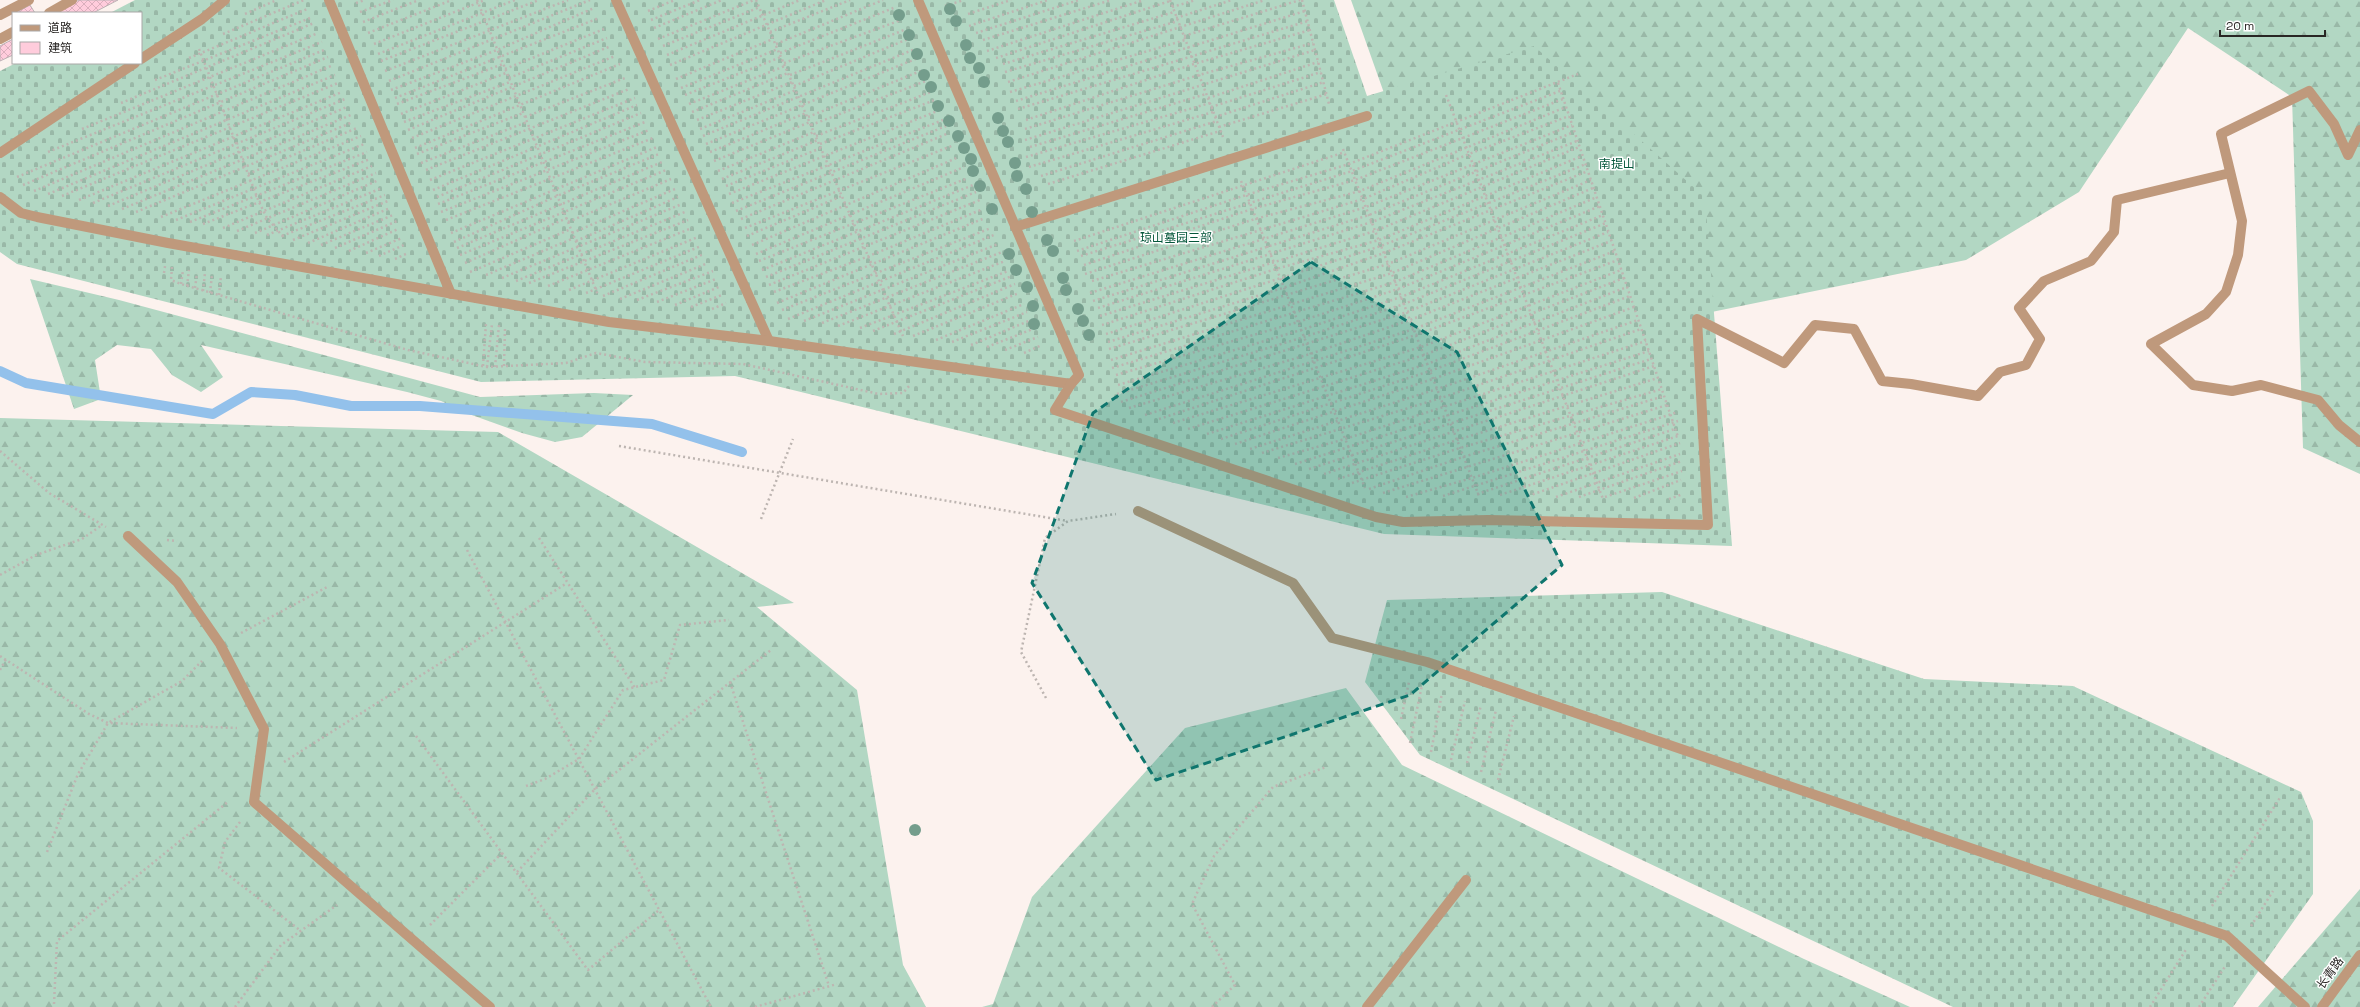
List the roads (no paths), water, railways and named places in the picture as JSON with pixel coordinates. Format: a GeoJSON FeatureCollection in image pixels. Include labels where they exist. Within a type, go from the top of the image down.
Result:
{"type":"FeatureCollection","features":[{"type":"Feature","properties":{"kind":"street"},"geometry":{"type":"LineString","coordinates":[[0,15],[28,0]]}},
{"type":"Feature","properties":{"kind":"street"},"geometry":{"type":"LineString","coordinates":[[50,12],[72,0]]}},
{"type":"Feature","properties":{"kind":"street"},"geometry":{"type":"LineString","coordinates":[[142,58],[185,30],[225,0]]}},
{"type":"Feature","properties":{"kind":"street"},"geometry":{"type":"LineString","coordinates":[[918,0],[1079,375],[1071,384],[1055,410],[1376,516],[1403,522],[1488,520],[1708,525],[1697,319],[1784,363],[1815,325],[1854,329],[1882,381],[1911,384],[1978,396],[2000,372],[2026,365],[2040,339],[2019,308],[2044,281],[2091,261],[2114,232],[2117,200],[2230,173]]}},
{"type":"Feature","properties":{"kind":"street"},"geometry":{"type":"LineString","coordinates":[[618,5],[763,327]]}},
{"type":"Feature","properties":{"kind":"street"},"geometry":{"type":"LineString","coordinates":[[0,39],[12,33]]}},
{"type":"Feature","properties":{"kind":"street"},"geometry":{"type":"LineString","coordinates":[[0,153],[134,64]]}},
{"type":"Feature","properties":{"kind":"street"},"geometry":{"type":"LineString","coordinates":[[2360,130],[2348,155],[2334,124],[2309,92],[2221,134],[2242,221],[2238,255],[2226,292],[2206,314],[2151,344],[2194,385],[2232,391],[2261,385],[2318,400],[2339,425],[2360,442]]}},
{"type":"Feature","properties":{"kind":"street"},"geometry":{"type":"LineString","coordinates":[[1019,236],[1231,158],[1335,128],[1367,116]]}},
{"type":"Feature","properties":{"kind":"street"},"geometry":{"type":"LineString","coordinates":[[0,196],[21,213],[134,237],[250,258],[387,139],[496,302],[609,322],[763,327],[915,362],[1071,384]]}},
{"type":"Feature","properties":{"kind":"street"},"geometry":{"type":"LineString","coordinates":[[1138,511],[1293,583],[1332,638],[1427,662],[2227,936],[2305,1007]]}},
{"type":"Feature","properties":{"kind":"street"},"geometry":{"type":"LineString","coordinates":[[128,536],[177,582],[220,644],[264,729],[254,802],[490,1007]]}},
{"type":"Feature","properties":{"kind":"street"},"geometry":{"type":"LineString","coordinates":[[1367,1007],[1466,880]]}},
{"type":"Feature","properties":{"kind":"street","name":"长青路"},"geometry":{"type":"LineString","coordinates":[[2322,1007],[2360,955]]}},
{"type":"Feature","properties":{"kind":"waterway"},"geometry":{"type":"LineString","coordinates":[[0,371],[26,383],[213,414],[251,392],[295,395],[351,406],[420,406],[652,424],[742,452]]}},
{"type":"Feature","properties":{"kind":"park label","name":"南提山"},"geometry":{"type":"Point","coordinates":[1617,164]}},
{"type":"Feature","properties":{"kind":"park label","name":"琼山墓园三部"},"geometry":{"type":"Point","coordinates":[1176,238]}}]}
